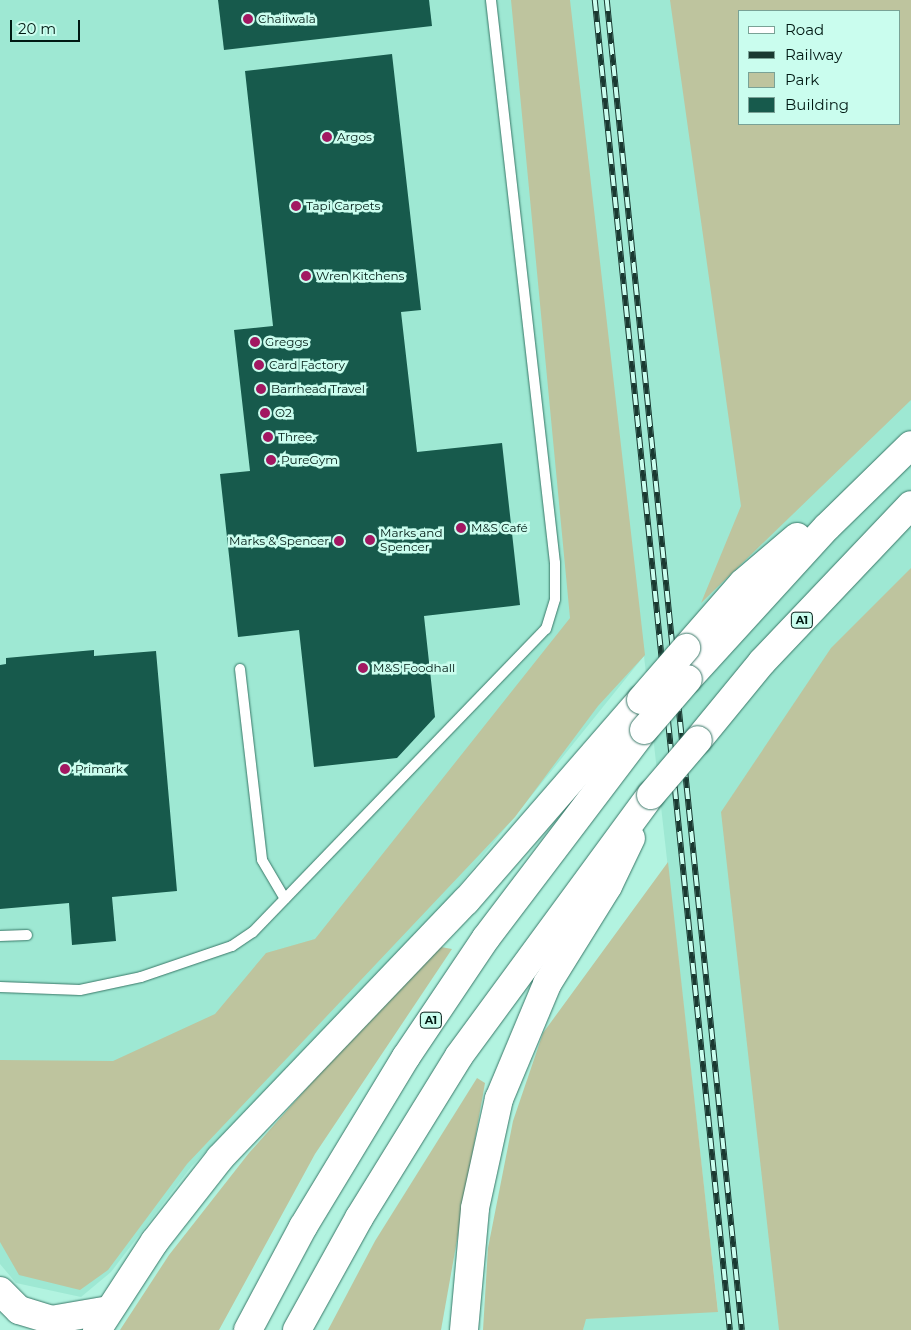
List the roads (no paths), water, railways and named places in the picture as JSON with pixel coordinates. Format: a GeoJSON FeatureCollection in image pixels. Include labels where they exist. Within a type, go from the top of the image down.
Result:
{"type":"FeatureCollection","features":[{"type":"Feature","properties":{"kind":"main road","name":"A1"},"geometry":{"type":"LineString","coordinates":[[248,1330],[303,1227],[406,1057],[486,938],[644,730],[688,679],[880,474],[911,445]]}},
{"type":"Feature","properties":{"kind":"main road"},"geometry":{"type":"LineString","coordinates":[[0,1291],[19,1310],[51,1320],[103,1320],[220,1158],[466,901],[743,583],[880,474]]}},
{"type":"Feature","properties":{"kind":"main road","name":"A1"},"geometry":{"type":"LineString","coordinates":[[297,1330],[359,1218],[459,1056],[648,798],[762,662],[911,505]]}},
{"type":"Feature","properties":{"kind":"main road"},"geometry":{"type":"LineString","coordinates":[[464,1330],[476,1208],[499,1100],[531,1017],[608,886],[648,798]]}},
{"type":"Feature","properties":{"kind":"lane"},"geometry":{"type":"LineString","coordinates":[[0,987],[80,990],[141,977],[232,946],[285,899],[536,642],[552,614],[555,563],[491,0]]}},
{"type":"Feature","properties":{"kind":"lane"},"geometry":{"type":"LineString","coordinates":[[240,669],[262,860],[285,899]]}},
{"type":"Feature","properties":{"kind":"lane"},"geometry":{"type":"LineString","coordinates":[[0,936],[27,936]]}},
{"type":"Feature","properties":{"kind":"railway"},"geometry":{"type":"LineString","coordinates":[[595,0],[730,1330]]}},
{"type":"Feature","properties":{"kind":"railway"},"geometry":{"type":"LineString","coordinates":[[607,0],[742,1330]]}},
{"type":"Feature","properties":{"kind":"place","name":"Chaiiwala"},"geometry":{"type":"Point","coordinates":[248,19]}},
{"type":"Feature","properties":{"kind":"place","name":"Argos"},"geometry":{"type":"Point","coordinates":[327,137]}},
{"type":"Feature","properties":{"kind":"place","name":"Tapi Carpets"},"geometry":{"type":"Point","coordinates":[296,206]}},
{"type":"Feature","properties":{"kind":"place","name":"Wren Kitchens"},"geometry":{"type":"Point","coordinates":[306,276]}},
{"type":"Feature","properties":{"kind":"place","name":"Greggs"},"geometry":{"type":"Point","coordinates":[255,342]}},
{"type":"Feature","properties":{"kind":"place","name":"Card Factory"},"geometry":{"type":"Point","coordinates":[259,365]}},
{"type":"Feature","properties":{"kind":"place","name":"Barrhead Travel"},"geometry":{"type":"Point","coordinates":[261,389]}},
{"type":"Feature","properties":{"kind":"place","name":"O2"},"geometry":{"type":"Point","coordinates":[265,413]}},
{"type":"Feature","properties":{"kind":"place","name":"Three."},"geometry":{"type":"Point","coordinates":[268,437]}},
{"type":"Feature","properties":{"kind":"place","name":"PureGym"},"geometry":{"type":"Point","coordinates":[271,460]}},
{"type":"Feature","properties":{"kind":"place","name":"M&S Café"},"geometry":{"type":"Point","coordinates":[461,528]}},
{"type":"Feature","properties":{"kind":"place","name":"Marks and Spencer"},"geometry":{"type":"Point","coordinates":[370,540]}},
{"type":"Feature","properties":{"kind":"place","name":"Marks & Spencer"},"geometry":{"type":"Point","coordinates":[339,541]}},
{"type":"Feature","properties":{"kind":"place","name":"M&S Foodhall"},"geometry":{"type":"Point","coordinates":[363,668]}},
{"type":"Feature","properties":{"kind":"place","name":"Primark"},"geometry":{"type":"Point","coordinates":[65,769]}}]}
